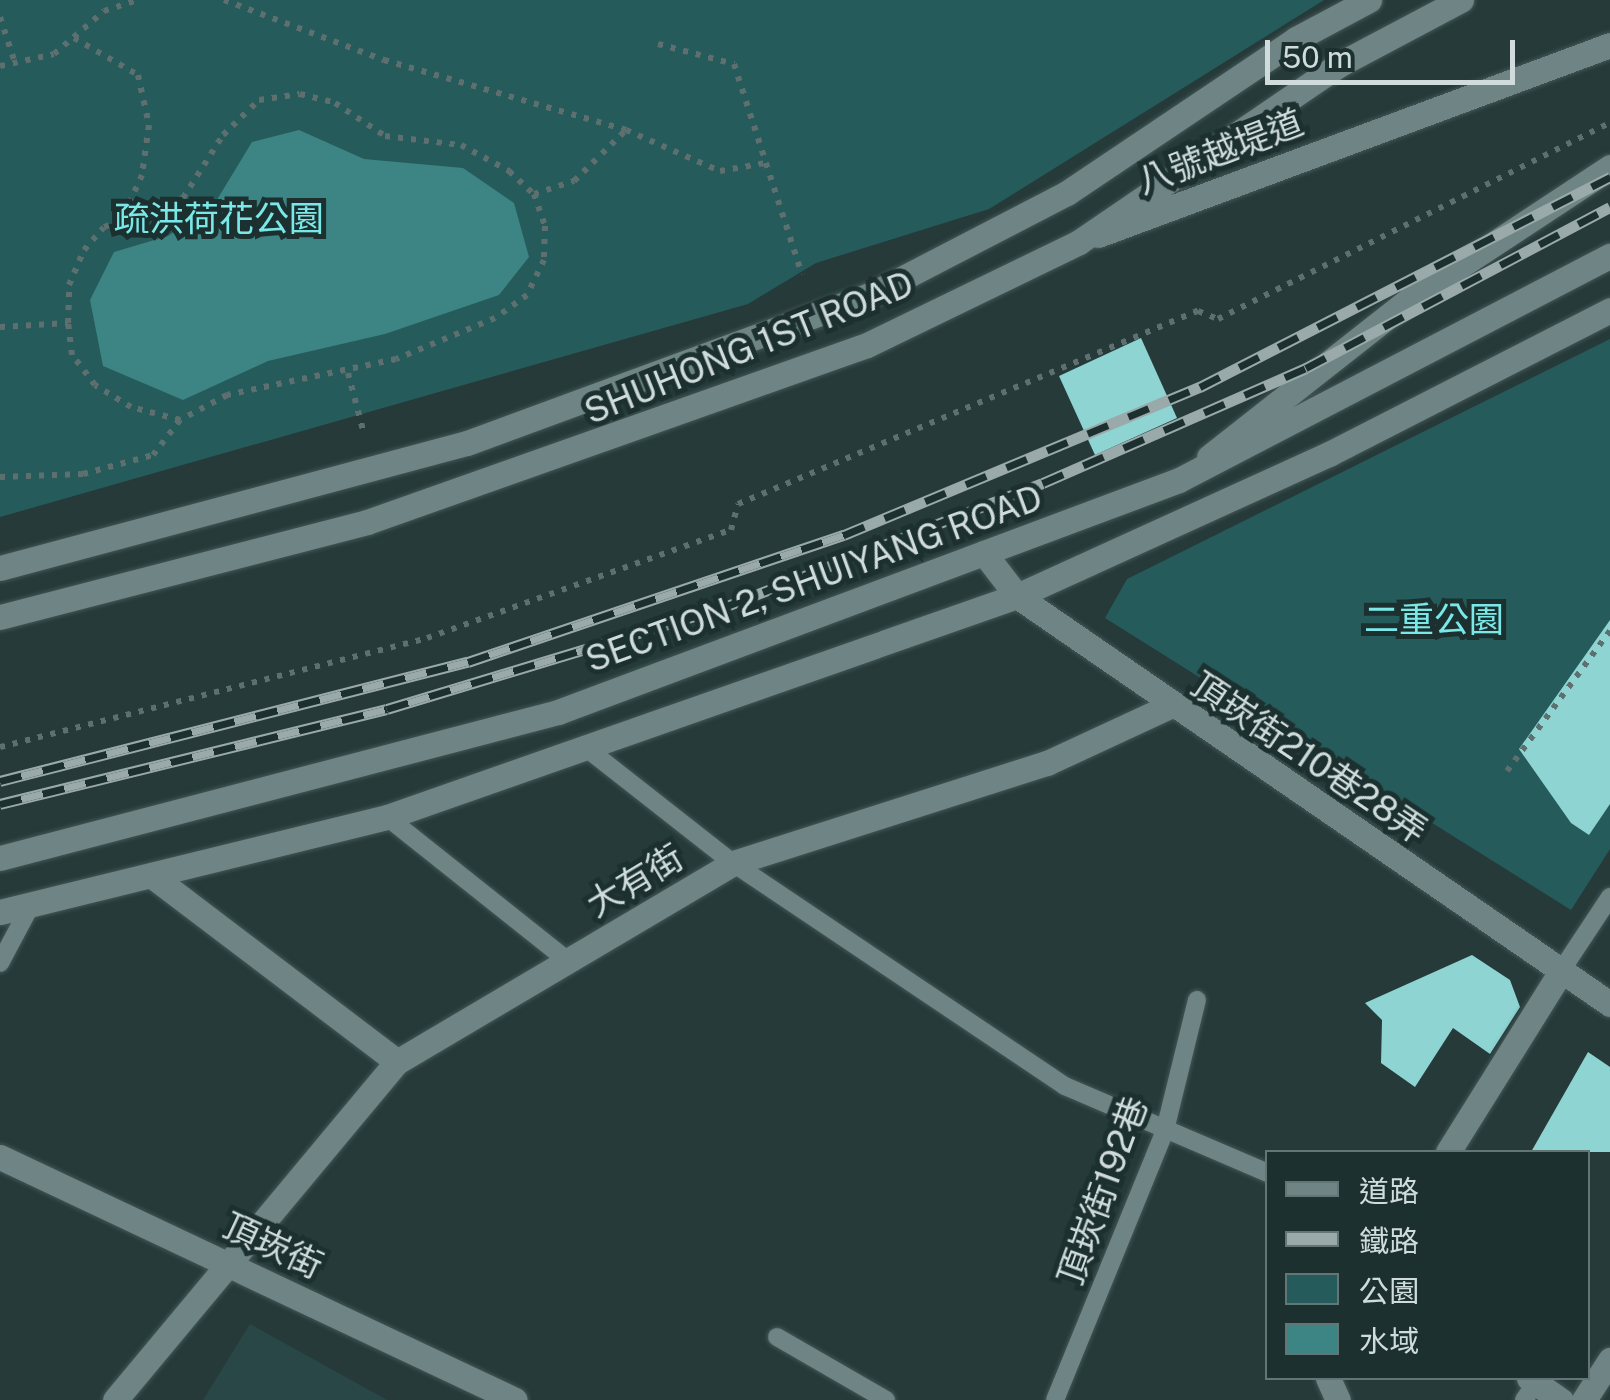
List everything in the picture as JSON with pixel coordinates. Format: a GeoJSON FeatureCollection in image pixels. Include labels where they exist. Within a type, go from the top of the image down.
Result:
{"type":"FeatureCollection","features":[{"type":"Feature","properties":{"kind":"street","name":"SHUHONG 1ST ROAD"},"geometry":{"type":"LineString","coordinates":[[0,568],[467,443],[872,294],[1067,193],[1296,38],[1369,0]]}},
{"type":"Feature","properties":{"kind":"street","name":"SHUHONG 1ST ROAD"},"geometry":{"type":"LineString","coordinates":[[0,617],[367,522],[593,448],[867,345],[1079,242],[1340,64],[1461,0]]}},
{"type":"Feature","properties":{"kind":"street","name":"八號越堤道"},"geometry":{"type":"LineString","coordinates":[[1079,242],[1610,45]]}},
{"type":"Feature","properties":{"kind":"street"},"geometry":{"type":"LineString","coordinates":[[1179,480],[1410,299],[1610,166]]}},
{"type":"Feature","properties":{"kind":"street","name":"SECTION 2, SHUIYANG ROAD"},"geometry":{"type":"LineString","coordinates":[[0,858],[558,712],[984,553],[1179,480],[1610,256]]}},
{"type":"Feature","properties":{"kind":"street"},"geometry":{"type":"LineString","coordinates":[[0,912],[154,878],[387,817],[590,752],[1017,596],[1329,454],[1610,310]]}},
{"type":"Feature","properties":{"kind":"street","name":"頂崁街210巷28弄"},"geometry":{"type":"LineString","coordinates":[[984,553],[1017,596],[1170,706],[1610,1004]]}},
{"type":"Feature","properties":{"kind":"street","name":"大有街"},"geometry":{"type":"LineString","coordinates":[[114,1400],[397,1062],[734,863],[1047,763],[1170,706]]}},
{"type":"Feature","properties":{"kind":"street"},"geometry":{"type":"LineString","coordinates":[[154,878],[397,1062]]}},
{"type":"Feature","properties":{"kind":"street"},"geometry":{"type":"LineString","coordinates":[[1449,1150],[1561,971]]}},
{"type":"Feature","properties":{"kind":"street","name":"頂崁街"},"geometry":{"type":"LineString","coordinates":[[0,1158],[515,1400]]}},
{"type":"Feature","properties":{"kind":"street"},"geometry":{"type":"LineString","coordinates":[[1584,1400],[1610,1360]]}},
{"type":"Feature","properties":{"kind":"street"},"geometry":{"type":"LineString","coordinates":[[1527,1390],[1562,1400]]}},
{"type":"Feature","properties":{"kind":"lane"},"geometry":{"type":"LineString","coordinates":[[590,752],[734,863],[1065,1086],[1265,1172]]}},
{"type":"Feature","properties":{"kind":"lane"},"geometry":{"type":"LineString","coordinates":[[387,817],[568,962]]}},
{"type":"Feature","properties":{"kind":"lane"},"geometry":{"type":"LineString","coordinates":[[1561,971],[1610,897]]}},
{"type":"Feature","properties":{"kind":"lane"},"geometry":{"type":"LineString","coordinates":[[0,963],[31,905]]}},
{"type":"Feature","properties":{"kind":"lane","name":"頂崁街192巷"},"geometry":{"type":"LineString","coordinates":[[1055,1400],[1164,1130],[1197,1000]]}},
{"type":"Feature","properties":{"kind":"lane"},"geometry":{"type":"LineString","coordinates":[[777,1337],[886,1400]]}},
{"type":"Feature","properties":{"kind":"path"},"geometry":{"type":"LineString","coordinates":[[0,66],[54,54],[104,11],[137,0]]}},
{"type":"Feature","properties":{"kind":"path"},"geometry":{"type":"LineString","coordinates":[[224,0],[384,60],[626,130],[720,171],[766,163]]}},
{"type":"Feature","properties":{"kind":"path"},"geometry":{"type":"LineString","coordinates":[[0,16],[15,64]]}},
{"type":"Feature","properties":{"kind":"path"},"geometry":{"type":"LineString","coordinates":[[74,38],[138,74],[149,125],[142,175],[122,219],[84,250],[69,285],[72,355],[96,385],[131,407],[180,420]]}},
{"type":"Feature","properties":{"kind":"path"},"geometry":{"type":"LineString","coordinates":[[658,44],[734,64],[802,274]]}},
{"type":"Feature","properties":{"kind":"path"},"geometry":{"type":"LineString","coordinates":[[0,478],[84,474],[154,455],[180,420],[227,395],[348,373],[495,318],[527,295],[544,260],[545,226],[534,194],[460,145],[385,136],[335,103],[300,94],[259,100],[223,134],[183,198],[154,214],[122,219]]}},
{"type":"Feature","properties":{"kind":"path"},"geometry":{"type":"LineString","coordinates":[[0,747],[427,638],[730,530],[738,504],[1198,311],[1218,319],[1610,123]]}},
{"type":"Feature","properties":{"kind":"path"},"geometry":{"type":"LineString","coordinates":[[534,194],[574,181],[626,130]]}},
{"type":"Feature","properties":{"kind":"path"},"geometry":{"type":"LineString","coordinates":[[0,327],[68,323]]}},
{"type":"Feature","properties":{"kind":"path"},"geometry":{"type":"LineString","coordinates":[[348,373],[363,430]]}},
{"type":"Feature","properties":{"kind":"path"},"geometry":{"type":"LineString","coordinates":[[1507,771],[1610,631]]}},
{"type":"Feature","properties":{"kind":"shaded area"},"geometry":{"type":"Polygon","coordinates":[[[250,1324],[387,1400],[203,1400],[250,1324]]]}},
{"type":"Feature","properties":{"kind":"green space","name":"疏洪荷花公園"},"geometry":{"type":"Polygon","coordinates":[[[0,0],[1324,0],[989,209],[816,263],[748,304],[0,517],[0,0]]]}},
{"type":"Feature","properties":{"kind":"green space","name":"二重公園"},"geometry":{"type":"Polygon","coordinates":[[[1610,339],[1610,849],[1571,910],[1105,618],[1127,579],[1610,339]]]}},
{"type":"Feature","properties":{"kind":"water"},"geometry":{"type":"Polygon","coordinates":[[[299,130],[364,159],[463,168],[514,203],[529,257],[499,295],[385,334],[268,361],[183,400],[103,366],[90,300],[114,252],[168,236],[215,203],[252,142],[299,130]]]}},
{"type":"Feature","properties":{"kind":"building"},"geometry":{"type":"Polygon","coordinates":[[[1141,338],[1177,418],[1095,455],[1059,376],[1141,338]]]}},
{"type":"Feature","properties":{"kind":"building"},"geometry":{"type":"Polygon","coordinates":[[[1610,620],[1610,804],[1589,835],[1571,823],[1519,749],[1610,620]]]}},
{"type":"Feature","properties":{"kind":"building"},"geometry":{"type":"Polygon","coordinates":[[[1472,955],[1510,980],[1520,1007],[1490,1054],[1453,1028],[1415,1087],[1381,1063],[1382,1020],[1365,1003],[1472,955]]]}},
{"type":"Feature","properties":{"kind":"building"},"geometry":{"type":"Polygon","coordinates":[[[1588,1052],[1610,1067],[1610,1152],[1532,1150],[1588,1052]]]}},
{"type":"Feature","properties":{"kind":"railway"},"geometry":{"type":"LineString","coordinates":[[0,781],[468,662],[844,535],[1200,387],[1610,177]]}},
{"type":"Feature","properties":{"kind":"railway"},"geometry":{"type":"LineString","coordinates":[[0,804],[387,709],[722,608],[1043,483],[1306,368],[1610,207]]}}]}
